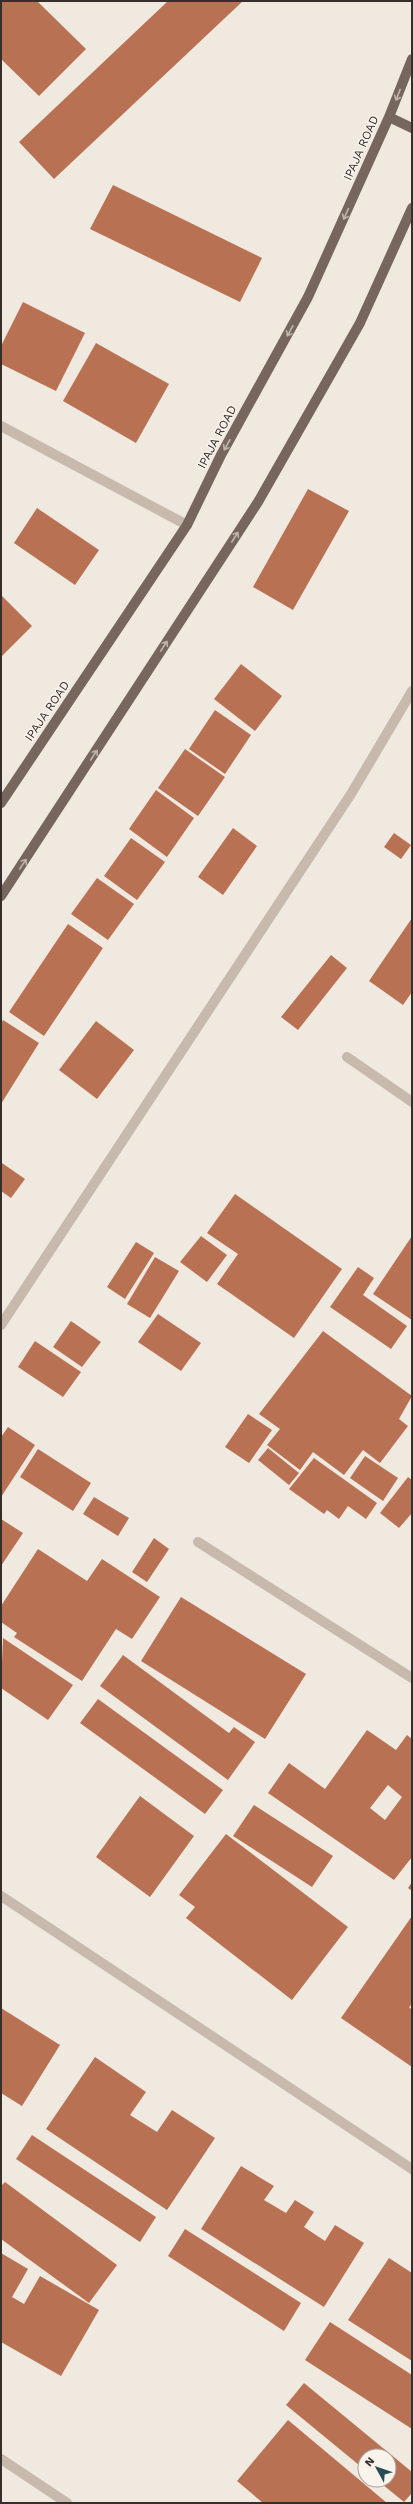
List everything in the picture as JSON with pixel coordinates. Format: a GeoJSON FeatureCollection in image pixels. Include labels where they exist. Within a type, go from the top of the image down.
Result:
{"type":"FeatureCollection","features":[{"type":"Feature","properties":{"kind":"main road","name":"IPAJA ROAD"},"geometry":{"type":"LineString","coordinates":[[1,803],[187,525],[221,455],[308,297],[389,117],[412,59]]}},
{"type":"Feature","properties":{"kind":"main road"},"geometry":{"type":"LineString","coordinates":[[389,117],[412,128]]}},
{"type":"Feature","properties":{"kind":"main road"},"geometry":{"type":"LineString","coordinates":[[1,896],[258,502],[360,323],[412,208]]}},
{"type":"Feature","properties":{"kind":"street"},"geometry":{"type":"LineString","coordinates":[[1,426],[187,525]]}},
{"type":"Feature","properties":{"kind":"street"},"geometry":{"type":"LineString","coordinates":[[1,1325],[351,794],[412,691]]}},
{"type":"Feature","properties":{"kind":"street"},"geometry":{"type":"LineString","coordinates":[[347,1057],[412,1102]]}},
{"type":"Feature","properties":{"kind":"street"},"geometry":{"type":"LineString","coordinates":[[198,1542],[412,1678]]}},
{"type":"Feature","properties":{"kind":"street"},"geometry":{"type":"LineString","coordinates":[[1,1896],[412,2170]]}},
{"type":"Feature","properties":{"kind":"street"},"geometry":{"type":"LineString","coordinates":[[1,2459],[68,2503]]}},
{"type":"Feature","properties":{"kind":"building"},"geometry":{"type":"Polygon","coordinates":[[[1,1],[37,1],[86,49],[39,96],[1,59],[1,1]]]}},
{"type":"Feature","properties":{"kind":"building"},"geometry":{"type":"Polygon","coordinates":[[[168,1],[243,1],[54,179],[19,142],[168,1]]]}},
{"type":"Feature","properties":{"kind":"building"},"geometry":{"type":"Polygon","coordinates":[[[113,185],[262,258],[240,302],[90,229],[113,185]]]}},
{"type":"Feature","properties":{"kind":"building"},"geometry":{"type":"Polygon","coordinates":[[[23,302],[85,333],[56,391],[1,364],[1,346],[23,302]]]}},
{"type":"Feature","properties":{"kind":"building"},"geometry":{"type":"Polygon","coordinates":[[[96,343],[169,384],[136,443],[63,401],[96,343]]]}},
{"type":"Feature","properties":{"kind":"building"},"geometry":{"type":"Polygon","coordinates":[[[308,489],[349,511],[293,610],[253,587],[308,489]]]}},
{"type":"Feature","properties":{"kind":"building"},"geometry":{"type":"Polygon","coordinates":[[[37,508],[99,550],[75,585],[14,543],[37,508]]]}},
{"type":"Feature","properties":{"kind":"building"},"geometry":{"type":"Polygon","coordinates":[[[1,595],[32,626],[1,657],[1,595]]]}},
{"type":"Feature","properties":{"kind":"building"},"geometry":{"type":"Polygon","coordinates":[[[241,664],[282,696],[255,731],[214,699],[241,664]]]}},
{"type":"Feature","properties":{"kind":"building"},"geometry":{"type":"Polygon","coordinates":[[[215,710],[251,735],[225,774],[189,749],[215,710]]]}},
{"type":"Feature","properties":{"kind":"building"},"geometry":{"type":"Polygon","coordinates":[[[185,749],[225,777],[198,816],[158,788],[185,749]]]}},
{"type":"Feature","properties":{"kind":"building"},"geometry":{"type":"Polygon","coordinates":[[[156,790],[194,818],[167,857],[129,829],[156,790]]]}},
{"type":"Feature","properties":{"kind":"building"},"geometry":{"type":"Polygon","coordinates":[[[233,828],[257,846],[223,895],[198,877],[233,828]]]}},
{"type":"Feature","properties":{"kind":"building"},"geometry":{"type":"Polygon","coordinates":[[[394,833],[411,845],[401,859],[384,847],[394,833]]]}},
{"type":"Feature","properties":{"kind":"building"},"geometry":{"type":"Polygon","coordinates":[[[131,838],[165,862],[137,900],[104,876],[131,838]]]}},
{"type":"Feature","properties":{"kind":"building"},"geometry":{"type":"Polygon","coordinates":[[[97,878],[134,904],[108,940],[71,914],[97,878]]]}},
{"type":"Feature","properties":{"kind":"building"},"geometry":{"type":"Polygon","coordinates":[[[412,918],[412,992],[403,1005],[369,981],[412,918]]]}},
{"type":"Feature","properties":{"kind":"building"},"geometry":{"type":"Polygon","coordinates":[[[68,924],[103,948],[44,1036],[9,1012],[68,924]]]}},
{"type":"Feature","properties":{"kind":"building"},"geometry":{"type":"Polygon","coordinates":[[[331,955],[347,968],[298,1030],[281,1017],[331,955]]]}},
{"type":"Feature","properties":{"kind":"building"},"geometry":{"type":"Polygon","coordinates":[[[3,1020],[39,1043],[1,1104],[1,1024],[3,1020]]]}},
{"type":"Feature","properties":{"kind":"building"},"geometry":{"type":"Polygon","coordinates":[[[96,1021],[134,1050],[97,1099],[59,1070],[96,1021]]]}},
{"type":"Feature","properties":{"kind":"building"},"geometry":{"type":"Polygon","coordinates":[[[2,1163],[25,1179],[11,1198],[1,1191],[2,1163]]]}},
{"type":"Feature","properties":{"kind":"building"},"geometry":{"type":"Polygon","coordinates":[[[235,1194],[342,1269],[294,1338],[217,1284],[238,1254],[207,1233],[235,1194]]]}},
{"type":"Feature","properties":{"kind":"building"},"geometry":{"type":"Polygon","coordinates":[[[201,1236],[227,1255],[207,1282],[180,1262],[201,1236]]]}},
{"type":"Feature","properties":{"kind":"building"},"geometry":{"type":"Polygon","coordinates":[[[412,1236],[412,1320],[373,1294],[412,1236]]]}},
{"type":"Feature","properties":{"kind":"building"},"geometry":{"type":"Polygon","coordinates":[[[136,1242],[154,1253],[125,1299],[107,1287],[136,1242]]]}},
{"type":"Feature","properties":{"kind":"building"},"geometry":{"type":"Polygon","coordinates":[[[155,1257],[179,1271],[150,1318],[127,1304],[155,1257]]]}},
{"type":"Feature","properties":{"kind":"building"},"geometry":{"type":"Polygon","coordinates":[[[358,1267],[374,1278],[363,1295],[407,1326],[391,1349],[330,1307],[358,1267]]]}},
{"type":"Feature","properties":{"kind":"building"},"geometry":{"type":"Polygon","coordinates":[[[158,1314],[201,1343],[181,1371],[138,1342],[158,1314]]]}},
{"type":"Feature","properties":{"kind":"building"},"geometry":{"type":"Polygon","coordinates":[[[71,1321],[101,1342],[82,1367],[53,1347],[71,1321]]]}},
{"type":"Feature","properties":{"kind":"building"},"geometry":{"type":"Polygon","coordinates":[[[323,1331],[412,1396],[399,1419],[408,1426],[380,1463],[363,1450],[344,1475],[313,1452],[300,1470],[267,1445],[280,1429],[259,1414],[323,1331]]]}},
{"type":"Feature","properties":{"kind":"building"},"geometry":{"type":"Polygon","coordinates":[[[35,1341],[81,1372],[63,1397],[18,1367],[35,1341]]]}},
{"type":"Feature","properties":{"kind":"building"},"geometry":{"type":"Polygon","coordinates":[[[248,1414],[272,1430],[249,1463],[225,1447],[248,1414]]]}},
{"type":"Feature","properties":{"kind":"building"},"geometry":{"type":"Polygon","coordinates":[[[8,1427],[35,1445],[1,1497],[1,1437],[8,1427]]]}},
{"type":"Feature","properties":{"kind":"building"},"geometry":{"type":"Polygon","coordinates":[[[268,1448],[299,1473],[289,1485],[258,1460],[268,1448]]]}},
{"type":"Feature","properties":{"kind":"building"},"geometry":{"type":"Polygon","coordinates":[[[38,1449],[91,1483],[73,1511],[20,1477],[38,1449]]]}},
{"type":"Feature","properties":{"kind":"building"},"geometry":{"type":"Polygon","coordinates":[[[365,1456],[398,1478],[383,1501],[350,1478],[365,1456]]]}},
{"type":"Feature","properties":{"kind":"building"},"geometry":{"type":"Polygon","coordinates":[[[314,1458],[377,1503],[366,1519],[348,1506],[339,1519],[327,1510],[324,1514],[289,1489],[314,1458]]]}},
{"type":"Feature","properties":{"kind":"building"},"geometry":{"type":"Polygon","coordinates":[[[408,1477],[412,1480],[412,1513],[399,1528],[380,1513],[408,1477]]]}},
{"type":"Feature","properties":{"kind":"building"},"geometry":{"type":"Polygon","coordinates":[[[94,1497],[129,1518],[118,1536],[83,1514],[94,1497]]]}},
{"type":"Feature","properties":{"kind":"building"},"geometry":{"type":"Polygon","coordinates":[[[1,1519],[23,1533],[1,1566],[1,1519]]]}},
{"type":"Feature","properties":{"kind":"building"},"geometry":{"type":"Polygon","coordinates":[[[154,1538],[169,1549],[147,1582],[132,1572],[154,1538]]]}},
{"type":"Feature","properties":{"kind":"building"},"geometry":{"type":"Polygon","coordinates":[[[38,1549],[87,1581],[102,1559],[160,1597],[132,1639],[116,1629],[82,1681],[14,1637],[17,1633],[1,1622],[1,1606],[38,1549]]]}},
{"type":"Feature","properties":{"kind":"building"},"geometry":{"type":"Polygon","coordinates":[[[181,1597],[306,1674],[265,1739],[141,1661],[181,1597]]]}},
{"type":"Feature","properties":{"kind":"building"},"geometry":{"type":"Polygon","coordinates":[[[3,1638],[73,1685],[48,1720],[1,1688],[3,1638]]]}},
{"type":"Feature","properties":{"kind":"building"},"geometry":{"type":"Polygon","coordinates":[[[123,1655],[229,1733],[234,1727],[255,1742],[228,1780],[100,1686],[123,1655]]]}},
{"type":"Feature","properties":{"kind":"building"},"geometry":{"type":"Polygon","coordinates":[[[98,1699],[223,1790],[205,1814],[80,1723],[98,1699]]]}},
{"type":"Feature","properties":{"kind":"building"},"geometry":{"type":"Polygon","coordinates":[[[367,1730],[396,1750],[407,1735],[412,1739],[412,1857],[394,1880],[268,1793],[289,1763],[325,1789],[367,1730]],[[388,1785],[370,1808],[385,1820],[402,1797],[388,1785]]]}},
{"type":"Feature","properties":{"kind":"building"},"geometry":{"type":"Polygon","coordinates":[[[140,1796],[194,1836],[150,1897],[96,1857],[140,1796]]]}},
{"type":"Feature","properties":{"kind":"building"},"geometry":{"type":"Polygon","coordinates":[[[254,1805],[333,1856],[312,1887],[233,1836],[254,1805]]]}},
{"type":"Feature","properties":{"kind":"building"},"geometry":{"type":"Polygon","coordinates":[[[226,1834],[348,1927],[292,2000],[186,1918],[195,1907],[179,1895],[226,1834]]]}},
{"type":"Feature","properties":{"kind":"building"},"geometry":{"type":"Polygon","coordinates":[[[412,1882],[412,1891],[408,1888],[412,1882]]]}},
{"type":"Feature","properties":{"kind":"building"},"geometry":{"type":"Polygon","coordinates":[[[412,1916],[412,2003],[409,2008],[412,2009],[412,2067],[341,2018],[412,1916]]]}},
{"type":"Feature","properties":{"kind":"building"},"geometry":{"type":"Polygon","coordinates":[[[1,2008],[60,2045],[22,2106],[1,2093],[1,2008]]]}},
{"type":"Feature","properties":{"kind":"building"},"geometry":{"type":"Polygon","coordinates":[[[95,2057],[146,2092],[130,2115],[157,2132],[172,2110],[215,2138],[167,2210],[46,2129],[95,2057]]]}},
{"type":"Feature","properties":{"kind":"building"},"geometry":{"type":"Polygon","coordinates":[[[32,2135],[156,2217],[140,2242],[16,2159],[32,2135]]]}},
{"type":"Feature","properties":{"kind":"building"},"geometry":{"type":"Polygon","coordinates":[[[241,2166],[274,2186],[264,2200],[286,2213],[295,2200],[314,2212],[304,2227],[325,2241],[335,2225],[364,2243],[324,2307],[201,2229],[241,2166]]]}},
{"type":"Feature","properties":{"kind":"building"},"geometry":{"type":"Polygon","coordinates":[[[5,2182],[117,2265],[89,2303],[1,2239],[1,2186],[5,2182]]]}},
{"type":"Feature","properties":{"kind":"building"},"geometry":{"type":"Polygon","coordinates":[[[185,2229],[301,2303],[284,2331],[168,2256],[185,2229]]]}},
{"type":"Feature","properties":{"kind":"building"},"geometry":{"type":"Polygon","coordinates":[[[1,2253],[28,2269],[12,2297],[24,2304],[40,2276],[99,2310],[61,2376],[1,2342],[1,2253]]]}},
{"type":"Feature","properties":{"kind":"building"},"geometry":{"type":"Polygon","coordinates":[[[389,2258],[412,2273],[412,2361],[348,2320],[389,2258]]]}},
{"type":"Feature","properties":{"kind":"building"},"geometry":{"type":"Polygon","coordinates":[[[330,2322],[412,2375],[412,2429],[305,2360],[330,2322]]]}},
{"type":"Feature","properties":{"kind":"building"},"geometry":{"type":"Polygon","coordinates":[[[304,2383],[383,2448],[357,2448],[357,2463],[286,2405],[304,2383]]]}},
{"type":"Feature","properties":{"kind":"building"},"geometry":{"type":"Polygon","coordinates":[[[288,2420],[357,2478],[357,2488],[369,2488],[387,2503],[263,2503],[237,2481],[288,2420]]]}},
{"type":"Feature","properties":{"kind":"building"},"geometry":{"type":"Polygon","coordinates":[[[397,2460],[412,2472],[412,2493],[404,2502],[387,2488],[397,2488],[397,2460]]]}}]}
